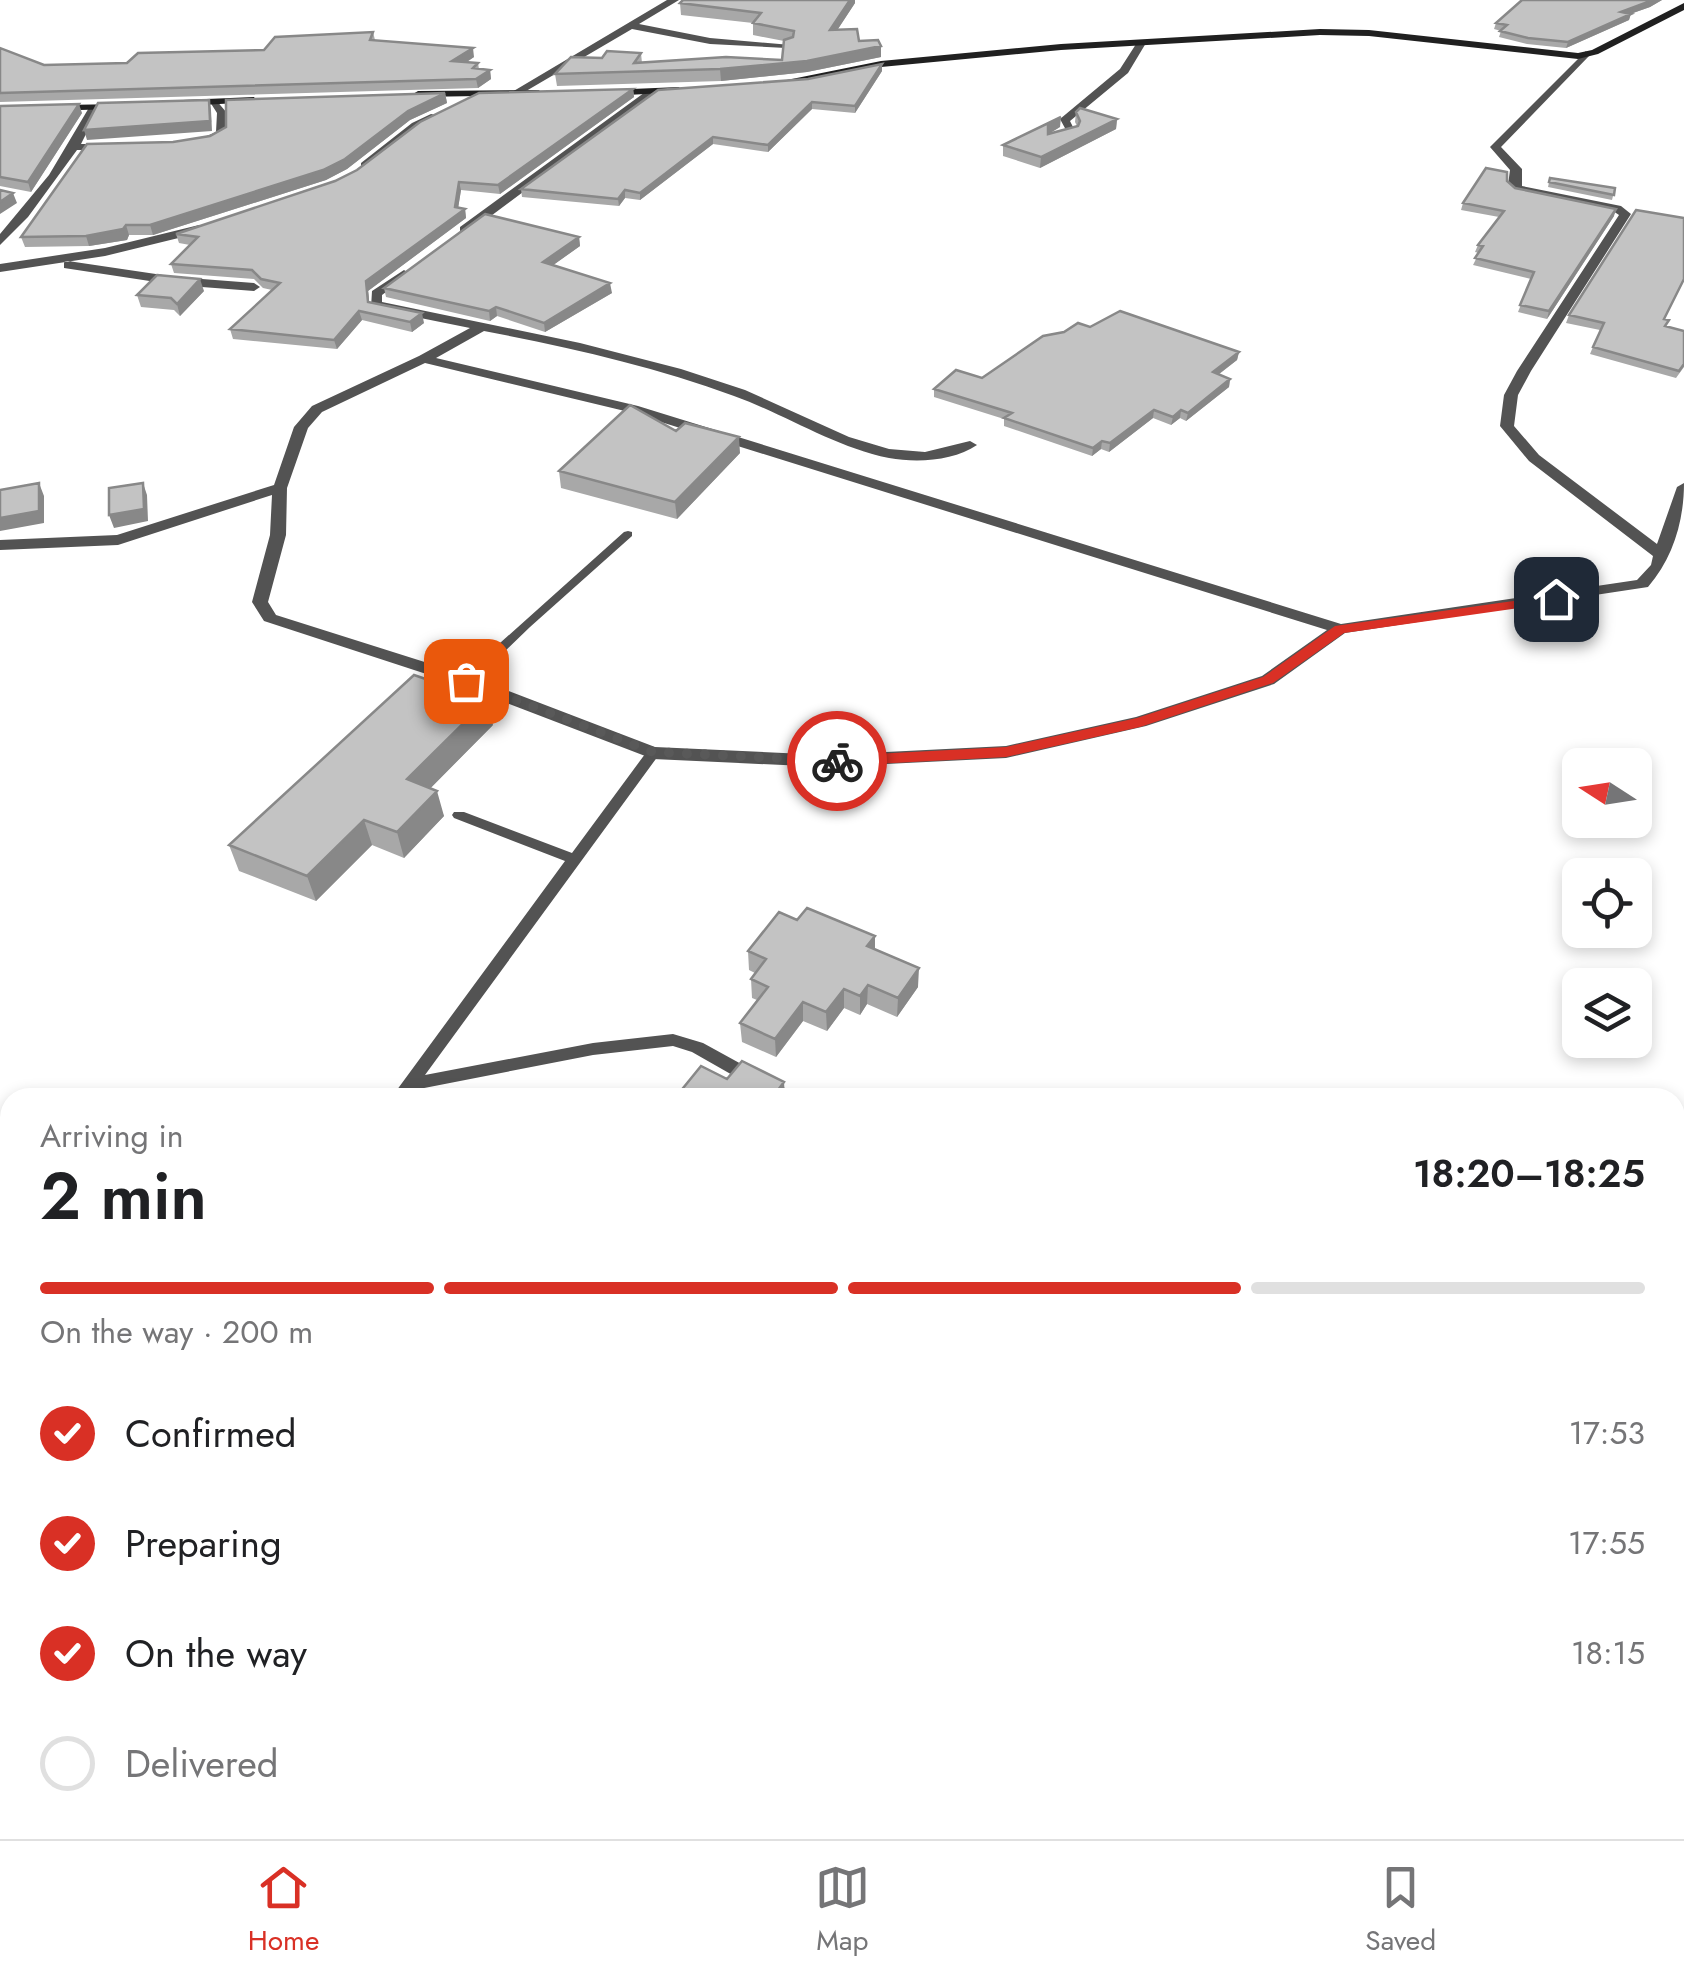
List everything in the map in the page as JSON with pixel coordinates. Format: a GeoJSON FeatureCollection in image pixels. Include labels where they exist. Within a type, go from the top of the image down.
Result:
{"type":"FeatureCollection","features":[{"type":"Feature","properties":{"kind":"street"},"geometry":{"type":"LineString","coordinates":[[517,92],[674,0]]}},
{"type":"Feature","properties":{"kind":"street"},"geometry":{"type":"LineString","coordinates":[[1662,555],[1534,458],[1507,426],[1510,395],[1624,214],[1617,208],[1518,189],[1514,186],[1516,169],[1494,146],[1586,54],[1684,6]]}},
{"type":"Feature","properties":{"kind":"street"},"geometry":{"type":"LineString","coordinates":[[633,26],[710,41],[786,45]]}},
{"type":"Feature","properties":{"kind":"street"},"geometry":{"type":"LineString","coordinates":[[768,84],[881,64],[1142,42],[1339,32],[1558,56],[1586,54]]}},
{"type":"Feature","properties":{"kind":"street"},"geometry":{"type":"LineString","coordinates":[[1053,140],[1072,131],[1064,121],[1124,71],[1142,42]]}},
{"type":"Feature","properties":{"kind":"street"},"geometry":{"type":"LineString","coordinates":[[595,92],[686,90]]}},
{"type":"Feature","properties":{"kind":"street"},"geometry":{"type":"LineString","coordinates":[[457,106],[487,92]]}},
{"type":"Feature","properties":{"kind":"street"},"geometry":{"type":"LineString","coordinates":[[410,94],[556,92]]}},
{"type":"Feature","properties":{"kind":"street"},"geometry":{"type":"LineString","coordinates":[[452,238],[652,92]]}},
{"type":"Feature","properties":{"kind":"street"},"geometry":{"type":"LineString","coordinates":[[170,103],[273,100]]}},
{"type":"Feature","properties":{"kind":"street"},"geometry":{"type":"LineString","coordinates":[[195,142],[212,140],[221,134],[222,113],[215,102]]}},
{"type":"Feature","properties":{"kind":"street"},"geometry":{"type":"LineString","coordinates":[[0,109],[138,105]]}},
{"type":"Feature","properties":{"kind":"street"},"geometry":{"type":"LineString","coordinates":[[0,241],[34,200],[94,108]]}},
{"type":"Feature","properties":{"kind":"street"},"geometry":{"type":"LineString","coordinates":[[352,174],[416,125],[441,113]]}},
{"type":"Feature","properties":{"kind":"street"},"geometry":{"type":"LineString","coordinates":[[72,146],[120,147]]}},
{"type":"Feature","properties":{"kind":"street"},"geometry":{"type":"LineString","coordinates":[[17,196],[34,200]]}},
{"type":"Feature","properties":{"kind":"street"},"geometry":{"type":"LineString","coordinates":[[0,268],[156,242],[208,227]]}},
{"type":"Feature","properties":{"kind":"street"},"geometry":{"type":"LineString","coordinates":[[422,260],[376,294],[376,305],[606,352],[783,410],[852,443],[886,452],[919,457],[970,445]]}},
{"type":"Feature","properties":{"kind":"street"},"geometry":{"type":"LineString","coordinates":[[46,261],[176,281],[254,287]]}},
{"type":"Feature","properties":{"kind":"street"},"geometry":{"type":"LineString","coordinates":[[482,327],[317,409],[301,428],[280,488],[278,536],[260,602],[270,618],[466,681],[653,752],[826,761],[1006,752],[1140,722],[1268,680],[1340,629]]}},
{"type":"Feature","properties":{"kind":"street"},"geometry":{"type":"LineString","coordinates":[[424,359],[633,408],[1044,540],[1340,629],[1642,584],[1662,555],[1684,487]]}},
{"type":"Feature","properties":{"kind":"street"},"geometry":{"type":"LineString","coordinates":[[0,546],[118,540],[280,488]]}},
{"type":"Feature","properties":{"kind":"lane"},"geometry":{"type":"LineString","coordinates":[[466,681],[516,630],[628,534]]}},
{"type":"Feature","properties":{"kind":"lane"},"geometry":{"type":"LineString","coordinates":[[406,1088],[653,752]]}},
{"type":"Feature","properties":{"kind":"lane"},"geometry":{"type":"LineString","coordinates":[[460,815],[574,859]]}},
{"type":"Feature","properties":{"kind":"lane"},"geometry":{"type":"LineString","coordinates":[[418,1088],[593,1049],[673,1040],[696,1047],[770,1088]]}},
{"type":"Feature","properties":{"kind":"building"},"geometry":{"type":"Polygon","coordinates":[[[850,0],[830,30],[857,29],[859,41],[878,40],[881,46],[807,61],[720,69],[555,74],[571,57],[602,58],[607,51],[641,53],[634,63],[726,57],[782,60],[784,40],[793,37],[794,31],[753,23],[761,13],[680,3],[850,0]]]}},
{"type":"Feature","properties":{"kind":"building"},"geometry":{"type":"Polygon","coordinates":[[[1522,0],[1653,0],[1621,12],[1631,14],[1568,42],[1500,31],[1507,25],[1496,23],[1522,0]]]}},
{"type":"Feature","properties":{"kind":"building"},"geometry":{"type":"Polygon","coordinates":[[[373,32],[370,40],[473,48],[452,61],[478,63],[473,68],[490,70],[476,79],[0,93],[0,48],[44,65],[127,63],[138,53],[264,50],[275,37],[373,32]]]}},
{"type":"Feature","properties":{"kind":"building"},"geometry":{"type":"Polygon","coordinates":[[[882,64],[855,106],[812,102],[768,145],[713,137],[640,193],[625,190],[618,199],[521,189],[658,90],[808,79],[882,64]]]}},
{"type":"Feature","properties":{"kind":"building"},"geometry":{"type":"Polygon","coordinates":[[[633,89],[498,185],[459,182],[455,207],[465,209],[366,281],[368,302],[422,313],[410,322],[359,311],[334,340],[230,329],[280,283],[261,279],[252,270],[171,264],[198,237],[176,234],[335,181],[357,170],[420,122],[479,93],[633,89]]]}},
{"type":"Feature","properties":{"kind":"building"},"geometry":{"type":"Polygon","coordinates":[[[445,93],[408,111],[345,159],[323,170],[150,225],[126,225],[123,229],[86,236],[21,237],[87,144],[173,142],[210,136],[226,127],[226,100],[445,93]]]}},
{"type":"Feature","properties":{"kind":"building"},"geometry":{"type":"Polygon","coordinates":[[[209,100],[210,121],[84,130],[98,103],[209,100]]]}},
{"type":"Feature","properties":{"kind":"building"},"geometry":{"type":"Polygon","coordinates":[[[79,104],[28,182],[0,177],[0,106],[79,104]]]}},
{"type":"Feature","properties":{"kind":"building"},"geometry":{"type":"Polygon","coordinates":[[[1080,108],[1117,119],[1041,157],[1003,145],[1061,117],[1048,124],[1048,134],[1078,126],[1076,112],[1080,108]]]}},
{"type":"Feature","properties":{"kind":"building"},"geometry":{"type":"Polygon","coordinates":[[[1486,168],[1507,172],[1507,181],[1515,188],[1616,209],[1549,311],[1520,305],[1534,272],[1475,258],[1483,246],[1478,245],[1504,211],[1463,203],[1486,168]]]}},
{"type":"Feature","properties":{"kind":"building"},"geometry":{"type":"Polygon","coordinates":[[[1550,178],[1615,188],[1614,195],[1549,182],[1550,178]]]}},
{"type":"Feature","properties":{"kind":"building"},"geometry":{"type":"Polygon","coordinates":[[[0,190],[13,193],[0,202],[0,190]]]}},
{"type":"Feature","properties":{"kind":"building"},"geometry":{"type":"Polygon","coordinates":[[[1636,210],[1684,218],[1684,279],[1664,319],[1669,320],[1665,326],[1684,331],[1684,364],[1679,371],[1593,347],[1604,323],[1569,315],[1636,210]]]}},
{"type":"Feature","properties":{"kind":"building"},"geometry":{"type":"Polygon","coordinates":[[[485,214],[579,237],[543,262],[610,283],[544,323],[496,307],[489,311],[384,288],[485,214]]]}},
{"type":"Feature","properties":{"kind":"building"},"geometry":{"type":"Polygon","coordinates":[[[157,275],[200,279],[177,304],[171,298],[137,295],[157,275]]]}},
{"type":"Feature","properties":{"kind":"building"},"geometry":{"type":"Polygon","coordinates":[[[1120,311],[1239,352],[1213,372],[1230,379],[1188,413],[1181,410],[1173,417],[1154,410],[1110,443],[1102,441],[1093,448],[1004,418],[1012,413],[934,389],[956,370],[982,378],[1043,336],[1064,332],[1078,323],[1090,327],[1120,311]]]}},
{"type":"Feature","properties":{"kind":"building"},"geometry":{"type":"Polygon","coordinates":[[[630,405],[676,431],[685,423],[739,437],[675,502],[559,471],[630,405]]]}},
{"type":"Feature","properties":{"kind":"building"},"geometry":{"type":"Polygon","coordinates":[[[39,483],[39,511],[0,518],[0,490],[39,483]]]}},
{"type":"Feature","properties":{"kind":"building"},"geometry":{"type":"Polygon","coordinates":[[[143,483],[144,509],[109,515],[109,488],[143,483]]]}},
{"type":"Feature","properties":{"kind":"building"},"geometry":{"type":"Polygon","coordinates":[[[414,675],[487,700],[407,779],[437,791],[397,832],[364,820],[307,876],[229,845],[414,675]]]}},
{"type":"Feature","properties":{"kind":"building"},"geometry":{"type":"Polygon","coordinates":[[[807,908],[875,936],[867,946],[919,968],[898,998],[868,985],[860,996],[844,989],[826,1012],[803,1002],[775,1039],[740,1023],[768,987],[751,979],[766,959],[748,951],[779,912],[797,920],[807,908]]]}},
{"type":"Feature","properties":{"kind":"building"},"geometry":{"type":"Polygon","coordinates":[[[742,1061],[784,1082],[780,1088],[683,1088],[701,1066],[727,1079],[742,1061]]]}},
{"type":"Feature","properties":{"kind":"way so far"},"geometry":{"type":"LineString","coordinates":[[466,681],[653,752],[837,761]]}},
{"type":"Feature","properties":{"kind":"route"},"geometry":{"type":"LineString","coordinates":[[837,761],[1006,752],[1140,722],[1268,680],[1340,629],[1556,599]]}}]}
